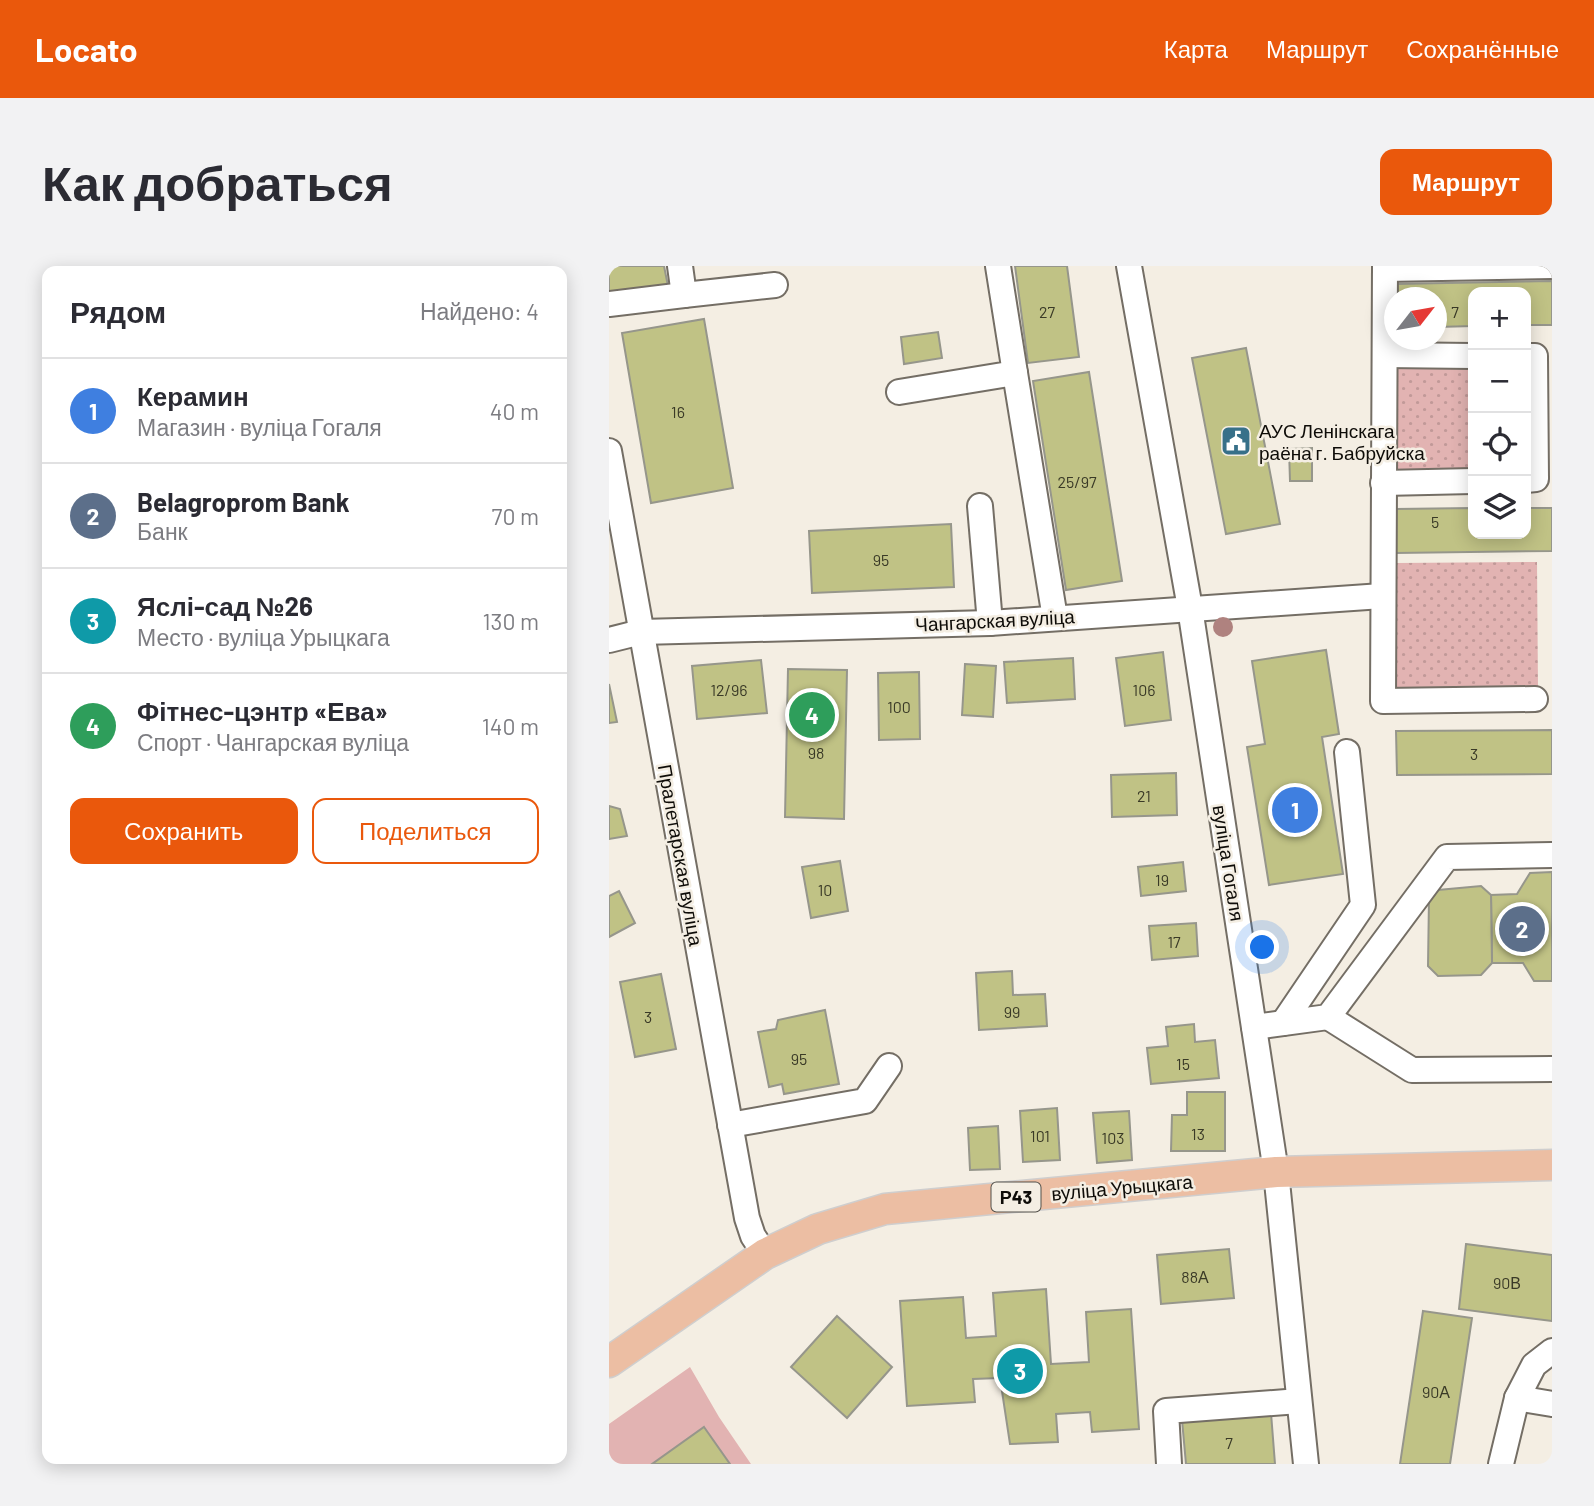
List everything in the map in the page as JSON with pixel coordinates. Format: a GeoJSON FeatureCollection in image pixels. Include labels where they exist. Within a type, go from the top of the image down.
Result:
{"type":"FeatureCollection","features":[{"type":"Feature","properties":{"kind":"main road","name":"вуліца Урыцкага"},"geometry":{"type":"LineString","coordinates":[[609,1362],[765,1254],[818,1229],[885,1209],[1276,1172],[1552,1165]]}},
{"type":"Feature","properties":{"kind":"street"},"geometry":{"type":"LineString","coordinates":[[680,266],[684,295]]}},
{"type":"Feature","properties":{"kind":"street"},"geometry":{"type":"LineString","coordinates":[[998,266],[1055,618]]}},
{"type":"Feature","properties":{"kind":"street","name":"вуліца Гогаля"},"geometry":{"type":"LineString","coordinates":[[1129,266],[1190,608],[1276,1172],[1306,1464]]}},
{"type":"Feature","properties":{"kind":"street"},"geometry":{"type":"LineString","coordinates":[[1535,699],[1383,701],[1385,267],[1552,266]]}},
{"type":"Feature","properties":{"kind":"street"},"geometry":{"type":"LineString","coordinates":[[609,304],[775,285]]}},
{"type":"Feature","properties":{"kind":"street"},"geometry":{"type":"LineString","coordinates":[[1385,355],[1468,356]]}},
{"type":"Feature","properties":{"kind":"street"},"geometry":{"type":"LineString","coordinates":[[1531,356],[1535,356],[1536,466],[1536,480],[1531,480]]}},
{"type":"Feature","properties":{"kind":"street"},"geometry":{"type":"LineString","coordinates":[[899,392],[1015,373]]}},
{"type":"Feature","properties":{"kind":"street","name":"Пралетарская вуліца"},"geometry":{"type":"LineString","coordinates":[[609,452],[747,1218],[753,1236],[765,1254]]}},
{"type":"Feature","properties":{"kind":"street"},"geometry":{"type":"LineString","coordinates":[[1383,483],[1468,481]]}},
{"type":"Feature","properties":{"kind":"street"},"geometry":{"type":"LineString","coordinates":[[981,506],[991,623]]}},
{"type":"Feature","properties":{"kind":"street","name":"Чангарская вуліца"},"geometry":{"type":"LineString","coordinates":[[609,640],[641,632],[991,623],[1382,596]]}},
{"type":"Feature","properties":{"kind":"street"},"geometry":{"type":"LineString","coordinates":[[1283,1023],[1363,905],[1347,752]]}},
{"type":"Feature","properties":{"kind":"street"},"geometry":{"type":"LineString","coordinates":[[1328,1017],[1447,857],[1552,855]]}},
{"type":"Feature","properties":{"kind":"street"},"geometry":{"type":"LineString","coordinates":[[1254,1027],[1328,1017],[1412,1070],[1552,1069]]}},
{"type":"Feature","properties":{"kind":"street"},"geometry":{"type":"LineString","coordinates":[[730,1125],[865,1101],[889,1066]]}},
{"type":"Feature","properties":{"kind":"street"},"geometry":{"type":"LineString","coordinates":[[1501,1464],[1517,1398],[1534,1365],[1552,1352]]}},
{"type":"Feature","properties":{"kind":"street"},"geometry":{"type":"LineString","coordinates":[[1517,1398],[1552,1404]]}},
{"type":"Feature","properties":{"kind":"street"},"geometry":{"type":"LineString","coordinates":[[1169,1464],[1166,1411],[1299,1401]]}},
{"type":"Feature","properties":{"kind":"shaded area"},"geometry":{"type":"Polygon","coordinates":[[[1395,365],[1468,366],[1468,470],[1395,471],[1395,365]]]}},
{"type":"Feature","properties":{"kind":"shaded area"},"geometry":{"type":"Polygon","coordinates":[[[1537,562],[1538,689],[1394,690],[1396,563],[1537,562]]]}},
{"type":"Feature","properties":{"kind":"shaded area"},"geometry":{"type":"Polygon","coordinates":[[[690,1367],[751,1464],[609,1464],[609,1424],[690,1367]]]}},
{"type":"Feature","properties":{"kind":"building"},"geometry":{"type":"Polygon","coordinates":[[[609,266],[664,266],[668,286],[609,294],[609,266]]]}},
{"type":"Feature","properties":{"kind":"building"},"geometry":{"type":"Polygon","coordinates":[[[1015,266],[1067,266],[1079,357],[1028,363],[1015,266]]]}},
{"type":"Feature","properties":{"kind":"building"},"geometry":{"type":"Polygon","coordinates":[[[1552,281],[1552,325],[1531,325],[1531,287],[1468,287],[1468,326],[1447,327],[1447,287],[1395,287],[1395,284],[1552,281]]]}},
{"type":"Feature","properties":{"kind":"building"},"geometry":{"type":"Polygon","coordinates":[[[704,319],[733,488],[651,503],[622,333],[704,319]]]}},
{"type":"Feature","properties":{"kind":"building"},"geometry":{"type":"Polygon","coordinates":[[[938,332],[942,358],[904,364],[901,337],[938,332]]]}},
{"type":"Feature","properties":{"kind":"building","name":"АУС Ленінскага раёна г. Бабруйска"},"geometry":{"type":"Polygon","coordinates":[[[1246,348],[1280,524],[1226,534],[1192,358],[1246,348]]]}},
{"type":"Feature","properties":{"kind":"building"},"geometry":{"type":"Polygon","coordinates":[[[1089,372],[1122,581],[1066,590],[1033,381],[1089,372]]]}},
{"type":"Feature","properties":{"kind":"building"},"geometry":{"type":"Polygon","coordinates":[[[1312,448],[1312,481],[1290,481],[1289,449],[1312,448]]]}},
{"type":"Feature","properties":{"kind":"building"},"geometry":{"type":"Polygon","coordinates":[[[1468,508],[1468,539],[1531,539],[1531,508],[1552,508],[1552,551],[1396,553],[1396,509],[1468,508]]]}},
{"type":"Feature","properties":{"kind":"building"},"geometry":{"type":"Polygon","coordinates":[[[951,524],[954,587],[812,593],[809,531],[951,524]]]}},
{"type":"Feature","properties":{"kind":"building"},"geometry":{"type":"Polygon","coordinates":[[[1326,650],[1339,734],[1322,737],[1343,874],[1269,885],[1247,747],[1265,744],[1252,661],[1326,650]]]}},
{"type":"Feature","properties":{"kind":"building"},"geometry":{"type":"Polygon","coordinates":[[[1163,652],[1171,720],[1125,726],[1116,658],[1163,652]]]}},
{"type":"Feature","properties":{"kind":"building"},"geometry":{"type":"Polygon","coordinates":[[[1073,658],[1075,699],[1007,703],[1004,662],[1073,658]]]}},
{"type":"Feature","properties":{"kind":"building"},"geometry":{"type":"Polygon","coordinates":[[[761,660],[767,713],[697,719],[692,666],[761,660]]]}},
{"type":"Feature","properties":{"kind":"building"},"geometry":{"type":"Polygon","coordinates":[[[965,664],[996,666],[993,717],[962,715],[965,664]]]}},
{"type":"Feature","properties":{"kind":"building"},"geometry":{"type":"Polygon","coordinates":[[[788,669],[847,670],[844,819],[785,817],[788,669]]]}},
{"type":"Feature","properties":{"kind":"building"},"geometry":{"type":"Polygon","coordinates":[[[919,672],[920,739],[879,740],[878,673],[919,672]]]}},
{"type":"Feature","properties":{"kind":"building"},"geometry":{"type":"Polygon","coordinates":[[[609,684],[617,722],[609,723],[609,684]]]}},
{"type":"Feature","properties":{"kind":"building"},"geometry":{"type":"Polygon","coordinates":[[[1552,730],[1552,774],[1397,775],[1396,731],[1552,730]]]}},
{"type":"Feature","properties":{"kind":"building"},"geometry":{"type":"Polygon","coordinates":[[[1176,773],[1177,815],[1112,817],[1111,775],[1176,773]]]}},
{"type":"Feature","properties":{"kind":"building"},"geometry":{"type":"Polygon","coordinates":[[[609,806],[620,809],[627,836],[609,839],[609,806]]]}},
{"type":"Feature","properties":{"kind":"building"},"geometry":{"type":"Polygon","coordinates":[[[840,861],[848,911],[811,918],[802,867],[840,861]]]}},
{"type":"Feature","properties":{"kind":"building"},"geometry":{"type":"Polygon","coordinates":[[[1183,862],[1186,891],[1141,896],[1138,867],[1183,862]]]}},
{"type":"Feature","properties":{"kind":"building"},"geometry":{"type":"Polygon","coordinates":[[[1552,872],[1552,981],[1534,981],[1523,963],[1492,963],[1491,895],[1517,894],[1530,873],[1552,872]]]}},
{"type":"Feature","properties":{"kind":"building"},"geometry":{"type":"Polygon","coordinates":[[[1481,886],[1491,895],[1492,963],[1481,975],[1438,976],[1428,966],[1429,898],[1438,890],[1481,886]]]}},
{"type":"Feature","properties":{"kind":"building"},"geometry":{"type":"Polygon","coordinates":[[[619,891],[635,923],[609,937],[609,896],[619,891]]]}},
{"type":"Feature","properties":{"kind":"building"},"geometry":{"type":"Polygon","coordinates":[[[1196,923],[1198,956],[1152,960],[1149,926],[1196,923]]]}},
{"type":"Feature","properties":{"kind":"building"},"geometry":{"type":"Polygon","coordinates":[[[1012,971],[1013,995],[1045,994],[1047,1026],[979,1030],[976,973],[1012,971]]]}},
{"type":"Feature","properties":{"kind":"building"},"geometry":{"type":"Polygon","coordinates":[[[661,974],[676,1049],[635,1057],[620,982],[661,974]]]}},
{"type":"Feature","properties":{"kind":"building"},"geometry":{"type":"Polygon","coordinates":[[[825,1010],[839,1084],[784,1094],[782,1084],[769,1087],[758,1032],[776,1029],[778,1020],[825,1010]]]}},
{"type":"Feature","properties":{"kind":"building"},"geometry":{"type":"Polygon","coordinates":[[[1194,1024],[1195,1042],[1215,1040],[1219,1078],[1151,1084],[1147,1048],[1168,1046],[1166,1027],[1194,1024]]]}},
{"type":"Feature","properties":{"kind":"building"},"geometry":{"type":"Polygon","coordinates":[[[1187,1092],[1225,1092],[1225,1151],[1171,1151],[1172,1115],[1187,1115],[1187,1092]]]}},
{"type":"Feature","properties":{"kind":"building"},"geometry":{"type":"Polygon","coordinates":[[[1057,1108],[1060,1160],[1023,1162],[1020,1111],[1057,1108]]]}},
{"type":"Feature","properties":{"kind":"building"},"geometry":{"type":"Polygon","coordinates":[[[1129,1111],[1132,1160],[1097,1163],[1093,1113],[1129,1111]]]}},
{"type":"Feature","properties":{"kind":"building"},"geometry":{"type":"Polygon","coordinates":[[[998,1126],[1000,1169],[970,1170],[968,1128],[998,1126]]]}},
{"type":"Feature","properties":{"kind":"building"},"geometry":{"type":"Polygon","coordinates":[[[1466,1244],[1552,1255],[1552,1321],[1459,1309],[1466,1244]]]}},
{"type":"Feature","properties":{"kind":"building"},"geometry":{"type":"Polygon","coordinates":[[[1229,1249],[1234,1298],[1161,1304],[1157,1255],[1229,1249]]]}},
{"type":"Feature","properties":{"kind":"building"},"geometry":{"type":"Polygon","coordinates":[[[1046,1289],[1051,1364],[1089,1362],[1086,1312],[1131,1309],[1139,1429],[1092,1432],[1090,1412],[1056,1414],[1058,1442],[1010,1444],[1000,1378],[973,1379],[975,1402],[907,1406],[900,1301],[963,1297],[966,1338],[996,1336],[993,1293],[1046,1289]]]}},
{"type":"Feature","properties":{"kind":"building"},"geometry":{"type":"Polygon","coordinates":[[[1423,1311],[1472,1318],[1450,1464],[1400,1464],[1423,1311]]]}},
{"type":"Feature","properties":{"kind":"building"},"geometry":{"type":"Polygon","coordinates":[[[837,1316],[892,1367],[847,1418],[791,1367],[837,1316]]]}},
{"type":"Feature","properties":{"kind":"building"},"geometry":{"type":"Polygon","coordinates":[[[1271,1413],[1275,1464],[1186,1464],[1182,1420],[1271,1413]]]}},
{"type":"Feature","properties":{"kind":"building"},"geometry":{"type":"Polygon","coordinates":[[[704,1427],[730,1464],[652,1464],[704,1427]]]}},
{"type":"Feature","properties":{"kind":"place","name":"АУС Ленінскага раёна г. Бабруйска"},"geometry":{"type":"Point","coordinates":[1236,441]}},
{"type":"Feature","properties":{"kind":"place","name":"Фітнес-цэнтр «Ева»"},"geometry":{"type":"Point","coordinates":[812,715]}},
{"type":"Feature","properties":{"kind":"place","name":"Керамин"},"geometry":{"type":"Point","coordinates":[1295,810]}},
{"type":"Feature","properties":{"kind":"place","name":"Belagroprom Bank"},"geometry":{"type":"Point","coordinates":[1522,929]}},
{"type":"Feature","properties":{"kind":"place","name":"Яслі-сад №26"},"geometry":{"type":"Point","coordinates":[1020,1371]}}]}
